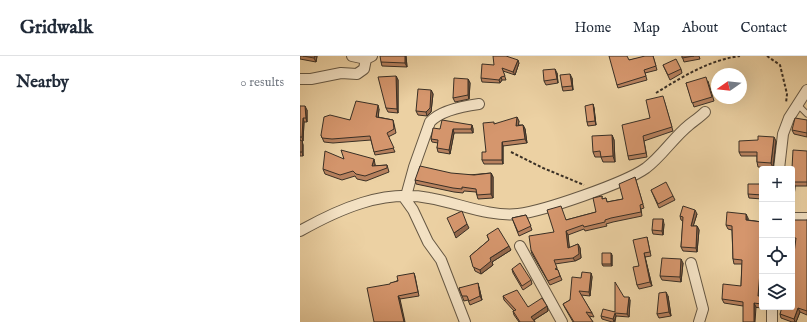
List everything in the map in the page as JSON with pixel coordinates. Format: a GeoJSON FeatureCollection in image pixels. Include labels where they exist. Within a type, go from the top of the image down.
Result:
{"type":"FeatureCollection","features":[{"type":"Feature","properties":{"kind":"street"},"geometry":{"type":"LineString","coordinates":[[300,79],[311,79],[341,73],[358,74],[364,69],[369,58],[352,56]]}},
{"type":"Feature","properties":{"kind":"street"},"geometry":{"type":"LineString","coordinates":[[779,166],[783,134],[789,118],[797,104],[805,96],[807,90]]}},
{"type":"Feature","properties":{"kind":"street"},"geometry":{"type":"LineString","coordinates":[[465,322],[441,260],[428,242],[405,196],[430,122],[433,118],[448,112],[479,104]]}},
{"type":"Feature","properties":{"kind":"street"},"geometry":{"type":"LineString","coordinates":[[300,230],[320,219],[364,202],[405,196],[429,197],[502,215],[519,214],[541,209],[596,190],[645,168],[688,125],[705,112]]}},
{"type":"Feature","properties":{"kind":"street"},"geometry":{"type":"LineString","coordinates":[[795,218],[807,218]]}},
{"type":"Feature","properties":{"kind":"street"},"geometry":{"type":"LineString","coordinates":[[520,246],[562,322]]}},
{"type":"Feature","properties":{"kind":"street"},"geometry":{"type":"LineString","coordinates":[[691,263],[703,309],[699,322]]}},
{"type":"Feature","properties":{"kind":"street"},"geometry":{"type":"LineString","coordinates":[[772,310],[772,322]]}},
{"type":"Feature","properties":{"kind":"lane"},"geometry":{"type":"LineString","coordinates":[[797,104],[807,114]]}},
{"type":"Feature","properties":{"kind":"path"},"geometry":{"type":"LineString","coordinates":[[656,93],[694,71],[717,61],[740,56]]}},
{"type":"Feature","properties":{"kind":"path"},"geometry":{"type":"LineString","coordinates":[[767,56],[780,65],[787,94],[786,106],[789,118]]}},
{"type":"Feature","properties":{"kind":"path"},"geometry":{"type":"LineString","coordinates":[[511,152],[543,168],[596,190]]}},
{"type":"Feature","properties":{"kind":"building"},"geometry":{"type":"Polygon","coordinates":[[[303,56],[315,56],[314,58],[303,56]]]}},
{"type":"Feature","properties":{"kind":"building"},"geometry":{"type":"Polygon","coordinates":[[[380,56],[405,56],[405,63],[381,62],[380,56]]]}},
{"type":"Feature","properties":{"kind":"building"},"geometry":{"type":"Polygon","coordinates":[[[493,56],[506,56],[518,60],[513,72],[502,68],[505,76],[501,77],[499,80],[481,78],[482,64],[494,65],[493,56]]]}},
{"type":"Feature","properties":{"kind":"building"},"geometry":{"type":"Polygon","coordinates":[[[609,56],[627,56],[629,60],[645,56],[653,56],[656,66],[644,70],[646,76],[617,85],[609,56]]]}},
{"type":"Feature","properties":{"kind":"building"},"geometry":{"type":"Polygon","coordinates":[[[682,56],[694,56],[682,58],[682,56]]]}},
{"type":"Feature","properties":{"kind":"building"},"geometry":{"type":"Polygon","coordinates":[[[676,59],[681,69],[668,75],[663,65],[676,59]]]}},
{"type":"Feature","properties":{"kind":"building"},"geometry":{"type":"Polygon","coordinates":[[[555,69],[557,79],[544,81],[543,70],[555,69]]]}},
{"type":"Feature","properties":{"kind":"building"},"geometry":{"type":"Polygon","coordinates":[[[570,74],[572,86],[562,87],[560,75],[570,74]]]}},
{"type":"Feature","properties":{"kind":"building"},"geometry":{"type":"Polygon","coordinates":[[[396,76],[397,109],[386,108],[378,77],[396,76]]]}},
{"type":"Feature","properties":{"kind":"building"},"geometry":{"type":"Polygon","coordinates":[[[706,77],[711,97],[692,103],[686,83],[706,77]]]}},
{"type":"Feature","properties":{"kind":"building"},"geometry":{"type":"Polygon","coordinates":[[[454,78],[468,79],[468,95],[453,98],[454,78]]]}},
{"type":"Feature","properties":{"kind":"building"},"geometry":{"type":"Polygon","coordinates":[[[418,89],[431,90],[430,108],[426,112],[416,111],[418,89]]]}},
{"type":"Feature","properties":{"kind":"building"},"geometry":{"type":"Polygon","coordinates":[[[663,96],[672,127],[643,136],[646,153],[628,156],[622,125],[650,118],[646,100],[663,96]]]}},
{"type":"Feature","properties":{"kind":"building"},"geometry":{"type":"Polygon","coordinates":[[[356,101],[378,105],[376,117],[393,120],[394,129],[387,133],[394,148],[374,152],[370,136],[332,139],[322,138],[321,135],[324,117],[330,115],[350,120],[356,101]]]}},
{"type":"Feature","properties":{"kind":"building"},"geometry":{"type":"Polygon","coordinates":[[[593,104],[595,121],[587,122],[585,106],[593,104]]]}},
{"type":"Feature","properties":{"kind":"building"},"geometry":{"type":"Polygon","coordinates":[[[300,106],[305,106],[306,118],[303,118],[302,137],[300,137],[300,106]]]}},
{"type":"Feature","properties":{"kind":"building"},"geometry":{"type":"Polygon","coordinates":[[[517,117],[516,126],[523,125],[525,139],[502,142],[502,160],[482,160],[482,152],[486,152],[483,123],[494,122],[494,124],[517,117]]]}},
{"type":"Feature","properties":{"kind":"building"},"geometry":{"type":"Polygon","coordinates":[[[795,118],[807,120],[807,133],[792,130],[795,118]]]}},
{"type":"Feature","properties":{"kind":"building"},"geometry":{"type":"Polygon","coordinates":[[[442,120],[472,125],[471,129],[453,129],[449,150],[437,148],[438,140],[431,139],[433,128],[440,129],[442,120]]]}},
{"type":"Feature","properties":{"kind":"building"},"geometry":{"type":"Polygon","coordinates":[[[612,135],[613,156],[601,157],[600,151],[593,152],[592,136],[612,135]]]}},
{"type":"Feature","properties":{"kind":"building"},"geometry":{"type":"Polygon","coordinates":[[[758,136],[774,137],[771,163],[757,162],[757,152],[739,152],[739,141],[758,140],[758,136]]]}},
{"type":"Feature","properties":{"kind":"building"},"geometry":{"type":"Polygon","coordinates":[[[300,140],[302,141],[302,152],[300,152],[300,140]]]}},
{"type":"Feature","properties":{"kind":"building"},"geometry":{"type":"Polygon","coordinates":[[[341,150],[374,159],[372,166],[387,165],[387,168],[365,176],[356,174],[353,171],[340,175],[323,169],[325,151],[344,159],[341,150]]]}},
{"type":"Feature","properties":{"kind":"building"},"geometry":{"type":"Polygon","coordinates":[[[793,150],[807,151],[807,182],[795,182],[795,166],[792,166],[793,150]]]}},
{"type":"Feature","properties":{"kind":"building"},"geometry":{"type":"Polygon","coordinates":[[[420,166],[451,173],[474,175],[491,173],[491,194],[477,195],[476,189],[462,187],[462,189],[453,188],[415,180],[420,166]]]}},
{"type":"Feature","properties":{"kind":"building"},"geometry":{"type":"Polygon","coordinates":[[[635,177],[643,204],[640,205],[641,212],[611,218],[605,220],[605,222],[584,227],[583,225],[566,231],[568,248],[578,244],[579,254],[573,258],[554,260],[557,268],[555,269],[558,270],[560,276],[548,281],[531,250],[529,236],[554,232],[547,210],[561,206],[566,220],[596,212],[593,198],[602,196],[602,199],[606,198],[607,202],[623,199],[619,184],[635,177]]]}},
{"type":"Feature","properties":{"kind":"building"},"geometry":{"type":"Polygon","coordinates":[[[666,182],[673,196],[658,204],[651,190],[666,182]]]}},
{"type":"Feature","properties":{"kind":"building"},"geometry":{"type":"Polygon","coordinates":[[[748,184],[759,184],[759,195],[748,194],[748,184]]]}},
{"type":"Feature","properties":{"kind":"building"},"geometry":{"type":"Polygon","coordinates":[[[683,206],[695,210],[691,226],[697,226],[696,248],[681,247],[683,217],[680,216],[683,206]]]}},
{"type":"Feature","properties":{"kind":"building"},"geometry":{"type":"Polygon","coordinates":[[[462,211],[467,224],[454,233],[447,218],[462,211]]]}},
{"type":"Feature","properties":{"kind":"building"},"geometry":{"type":"Polygon","coordinates":[[[727,212],[746,214],[746,220],[759,222],[759,304],[754,303],[754,322],[743,322],[743,302],[722,299],[723,284],[741,286],[742,260],[733,259],[732,226],[726,225],[727,212]]]}},
{"type":"Feature","properties":{"kind":"building"},"geometry":{"type":"Polygon","coordinates":[[[526,215],[531,226],[518,232],[512,218],[526,215]]]}},
{"type":"Feature","properties":{"kind":"building"},"geometry":{"type":"Polygon","coordinates":[[[653,219],[663,219],[662,231],[652,230],[653,219]]]}},
{"type":"Feature","properties":{"kind":"building"},"geometry":{"type":"Polygon","coordinates":[[[795,220],[807,220],[807,311],[798,308],[794,319],[780,314],[781,310],[795,310],[795,220]]]}},
{"type":"Feature","properties":{"kind":"building"},"geometry":{"type":"Polygon","coordinates":[[[498,228],[509,246],[490,258],[491,261],[480,270],[473,267],[470,256],[489,240],[487,235],[498,228]]]}},
{"type":"Feature","properties":{"kind":"building"},"geometry":{"type":"Polygon","coordinates":[[[647,237],[650,252],[644,253],[650,282],[637,285],[633,267],[639,266],[633,240],[647,237]]]}},
{"type":"Feature","properties":{"kind":"building"},"geometry":{"type":"Polygon","coordinates":[[[602,253],[611,253],[611,264],[602,264],[602,253]]]}},
{"type":"Feature","properties":{"kind":"building"},"geometry":{"type":"Polygon","coordinates":[[[662,258],[681,259],[680,277],[660,276],[662,258]]]}},
{"type":"Feature","properties":{"kind":"building"},"geometry":{"type":"Polygon","coordinates":[[[520,263],[531,280],[522,286],[512,269],[520,263]]]}},
{"type":"Feature","properties":{"kind":"building"},"geometry":{"type":"Polygon","coordinates":[[[582,272],[591,273],[589,292],[579,291],[592,313],[586,312],[593,322],[574,322],[563,304],[570,300],[572,277],[581,278],[582,272]]]}},
{"type":"Feature","properties":{"kind":"building"},"geometry":{"type":"Polygon","coordinates":[[[414,273],[418,292],[398,296],[404,322],[374,322],[367,288],[390,284],[398,281],[397,276],[414,273]]]}},
{"type":"Feature","properties":{"kind":"building"},"geometry":{"type":"Polygon","coordinates":[[[615,282],[624,297],[629,297],[627,314],[615,313],[613,319],[601,316],[603,309],[615,312],[615,282]]]}},
{"type":"Feature","properties":{"kind":"building"},"geometry":{"type":"Polygon","coordinates":[[[478,283],[480,296],[469,301],[467,296],[462,296],[459,288],[478,283]]]}},
{"type":"Feature","properties":{"kind":"building"},"geometry":{"type":"Polygon","coordinates":[[[517,290],[528,307],[542,298],[547,306],[531,317],[535,322],[520,322],[513,311],[516,310],[503,296],[517,290]]]}},
{"type":"Feature","properties":{"kind":"building"},"geometry":{"type":"Polygon","coordinates":[[[666,292],[669,312],[657,314],[659,293],[666,292]]]}}]}
